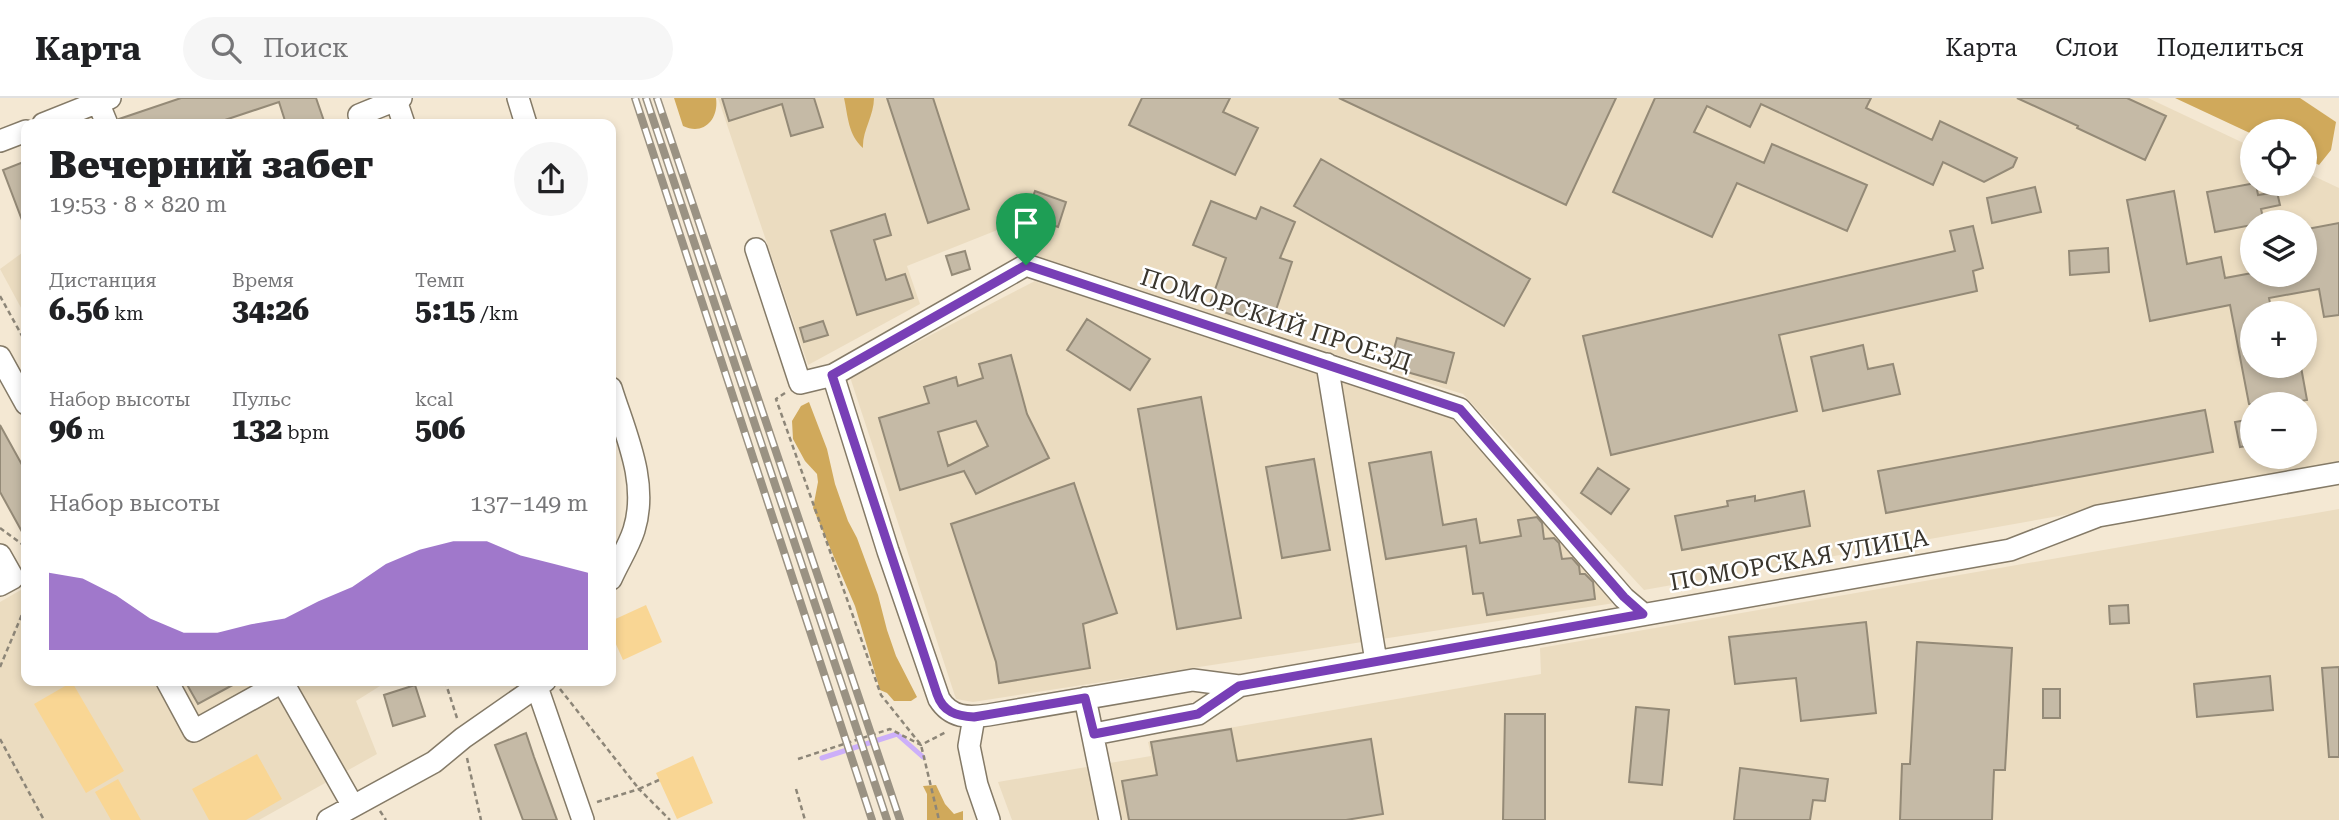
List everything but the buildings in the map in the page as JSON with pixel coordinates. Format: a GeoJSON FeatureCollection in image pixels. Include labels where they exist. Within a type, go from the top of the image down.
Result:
{"type":"FeatureCollection","features":[{"type":"Feature","properties":{"kind":"street"},"geometry":{"type":"LineString","coordinates":[[518,98],[524,119]]}},
{"type":"Feature","properties":{"kind":"street"},"geometry":{"type":"LineString","coordinates":[[357,112],[398,99],[403,119]]}},
{"type":"Feature","properties":{"kind":"street"},"geometry":{"type":"LineString","coordinates":[[56,119],[104,100],[106,119]]}},
{"type":"Feature","properties":{"kind":"street"},"geometry":{"type":"LineString","coordinates":[[0,141],[21,133]]}},
{"type":"Feature","properties":{"kind":"street"},"geometry":{"type":"LineString","coordinates":[[756,249],[800,383]]}},
{"type":"Feature","properties":{"kind":"street","name":"ПОМОРСКИЙ ПРОЕЗД"},"geometry":{"type":"LineString","coordinates":[[800,383],[832,375],[1026,265],[1460,409],[1624,597],[1643,614]]}},
{"type":"Feature","properties":{"kind":"street"},"geometry":{"type":"LineString","coordinates":[[0,357],[21,395]]}},
{"type":"Feature","properties":{"kind":"street"},"geometry":{"type":"LineString","coordinates":[[1327,364],[1376,661]]}},
{"type":"Feature","properties":{"kind":"street"},"geometry":{"type":"LineString","coordinates":[[832,375],[939,699],[956,715],[974,717],[969,746],[976,785],[989,820]]}},
{"type":"Feature","properties":{"kind":"street"},"geometry":{"type":"LineString","coordinates":[[616,404],[638,476],[640,503],[634,532],[616,569]]}},
{"type":"Feature","properties":{"kind":"street","name":"ПОМОРСКАЯ УЛИЦА"},"geometry":{"type":"LineString","coordinates":[[974,717],[1193,680],[1239,686],[2010,550],[2098,516],[2339,472]]}},
{"type":"Feature","properties":{"kind":"street"},"geometry":{"type":"LineString","coordinates":[[0,555],[13,578],[0,585]]}},
{"type":"Feature","properties":{"kind":"street"},"geometry":{"type":"LineString","coordinates":[[170,686],[194,731],[274,686]]}},
{"type":"Feature","properties":{"kind":"street"},"geometry":{"type":"LineString","coordinates":[[286,686],[353,806]]}},
{"type":"Feature","properties":{"kind":"street"},"geometry":{"type":"LineString","coordinates":[[328,820],[434,762],[463,738],[541,686]]}},
{"type":"Feature","properties":{"kind":"street"},"geometry":{"type":"LineString","coordinates":[[546,686],[581,814]]}},
{"type":"Feature","properties":{"kind":"street"},"geometry":{"type":"LineString","coordinates":[[1094,734],[1198,714],[1239,686]]}},
{"type":"Feature","properties":{"kind":"street"},"geometry":{"type":"LineString","coordinates":[[1085,698],[1110,820]]}},
{"type":"Feature","properties":{"kind":"path"},"geometry":{"type":"LineString","coordinates":[[0,296],[21,334]]}},
{"type":"Feature","properties":{"kind":"path"},"geometry":{"type":"LineString","coordinates":[[800,383],[776,400],[881,695],[921,745],[939,820]]}},
{"type":"Feature","properties":{"kind":"path"},"geometry":{"type":"LineString","coordinates":[[0,528],[21,543]]}},
{"type":"Feature","properties":{"kind":"path"},"geometry":{"type":"LineString","coordinates":[[0,667],[21,617]]}},
{"type":"Feature","properties":{"kind":"path"},"geometry":{"type":"LineString","coordinates":[[548,686],[670,820]]}},
{"type":"Feature","properties":{"kind":"path"},"geometry":{"type":"LineString","coordinates":[[921,745],[974,717]]}},
{"type":"Feature","properties":{"kind":"path"},"geometry":{"type":"LineString","coordinates":[[798,759],[890,729],[921,745]]}},
{"type":"Feature","properties":{"kind":"path"},"geometry":{"type":"LineString","coordinates":[[0,739],[44,820]]}},
{"type":"Feature","properties":{"kind":"path"},"geometry":{"type":"LineString","coordinates":[[581,814],[660,780]]}},
{"type":"Feature","properties":{"kind":"path"},"geometry":{"type":"LineString","coordinates":[[796,789],[804,819]]}},
{"type":"Feature","properties":{"kind":"shaded area"},"geometry":{"type":"Polygon","coordinates":[[[674,98],[716,98],[715,113],[708,124],[691,129],[683,126],[674,98]]]}},
{"type":"Feature","properties":{"kind":"shaded area"},"geometry":{"type":"Polygon","coordinates":[[[718,98],[2148,98],[2240,141],[2240,196],[2317,196],[2317,178],[2339,188],[2339,466],[1644,590],[1463,394],[1029,257],[1015,223],[907,266],[920,304],[808,365],[718,98]]]}},
{"type":"Feature","properties":{"kind":"shaded area"},"geometry":{"type":"Polygon","coordinates":[[[844,98],[874,98],[863,148],[851,131],[844,98]]]}},
{"type":"Feature","properties":{"kind":"shaded area"},"geometry":{"type":"Polygon","coordinates":[[[2175,98],[2300,98],[2336,122],[2331,150],[2319,165],[2317,119],[2240,119],[2240,128],[2175,98]]]}},
{"type":"Feature","properties":{"kind":"shaded area"},"geometry":{"type":"Polygon","coordinates":[[[21,254],[21,308],[0,269],[21,254]]]}},
{"type":"Feature","properties":{"kind":"shaded area"},"geometry":{"type":"Polygon","coordinates":[[[1035,281],[1462,419],[1621,602],[973,702],[956,699],[850,377],[1035,281]]]}},
{"type":"Feature","properties":{"kind":"shaded area"},"geometry":{"type":"Polygon","coordinates":[[[809,402],[827,449],[835,484],[848,521],[878,595],[896,656],[917,697],[911,701],[894,701],[880,690],[855,606],[813,508],[817,474],[805,461],[793,439],[792,421],[801,406],[809,402]]]}},
{"type":"Feature","properties":{"kind":"shaded area"},"geometry":{"type":"Polygon","coordinates":[[[2339,509],[2339,820],[1012,820],[998,782],[1151,756],[1148,742],[1541,674],[1540,648],[2339,509]]]}},
{"type":"Feature","properties":{"kind":"shaded area"},"geometry":{"type":"Polygon","coordinates":[[[21,590],[21,686],[380,686],[356,701],[377,754],[259,820],[0,820],[0,602],[21,590]]]}},
{"type":"Feature","properties":{"kind":"shaded area"},"geometry":{"type":"Polygon","coordinates":[[[646,605],[662,642],[623,660],[616,644],[616,619],[646,605]]]}},
{"type":"Feature","properties":{"kind":"shaded area"},"geometry":{"type":"Polygon","coordinates":[[[65,686],[74,686],[124,771],[86,793],[34,704],[65,686]]]}},
{"type":"Feature","properties":{"kind":"shaded area"},"geometry":{"type":"Polygon","coordinates":[[[257,754],[282,799],[246,820],[209,820],[192,789],[257,754]]]}},
{"type":"Feature","properties":{"kind":"shaded area"},"geometry":{"type":"Polygon","coordinates":[[[693,756],[713,803],[677,819],[656,773],[693,756]]]}},
{"type":"Feature","properties":{"kind":"shaded area"},"geometry":{"type":"Polygon","coordinates":[[[118,779],[141,820],[111,820],[95,792],[118,779]]]}},
{"type":"Feature","properties":{"kind":"shaded area"},"geometry":{"type":"Polygon","coordinates":[[[936,785],[945,804],[954,814],[963,811],[963,820],[927,820],[927,794],[923,786],[936,785]]]}},
{"type":"Feature","properties":{"kind":"waterway"},"geometry":{"type":"LineString","coordinates":[[822,758],[897,734],[923,757]]}},
{"type":"Feature","properties":{"kind":"railway"},"geometry":{"type":"LineString","coordinates":[[635,98],[872,820]]}},
{"type":"Feature","properties":{"kind":"railway"},"geometry":{"type":"LineString","coordinates":[[646,98],[887,820]]}},
{"type":"Feature","properties":{"kind":"railway"},"geometry":{"type":"LineString","coordinates":[[657,98],[900,820]]}},
{"type":"Feature","properties":{"kind":"route"},"geometry":{"type":"LineString","coordinates":[[1026,265],[1460,409],[1624,597],[1643,614],[1239,686],[1198,714],[1094,734],[1085,698],[974,717],[956,715],[943,706],[937,694],[832,375],[1026,265]]}}]}
